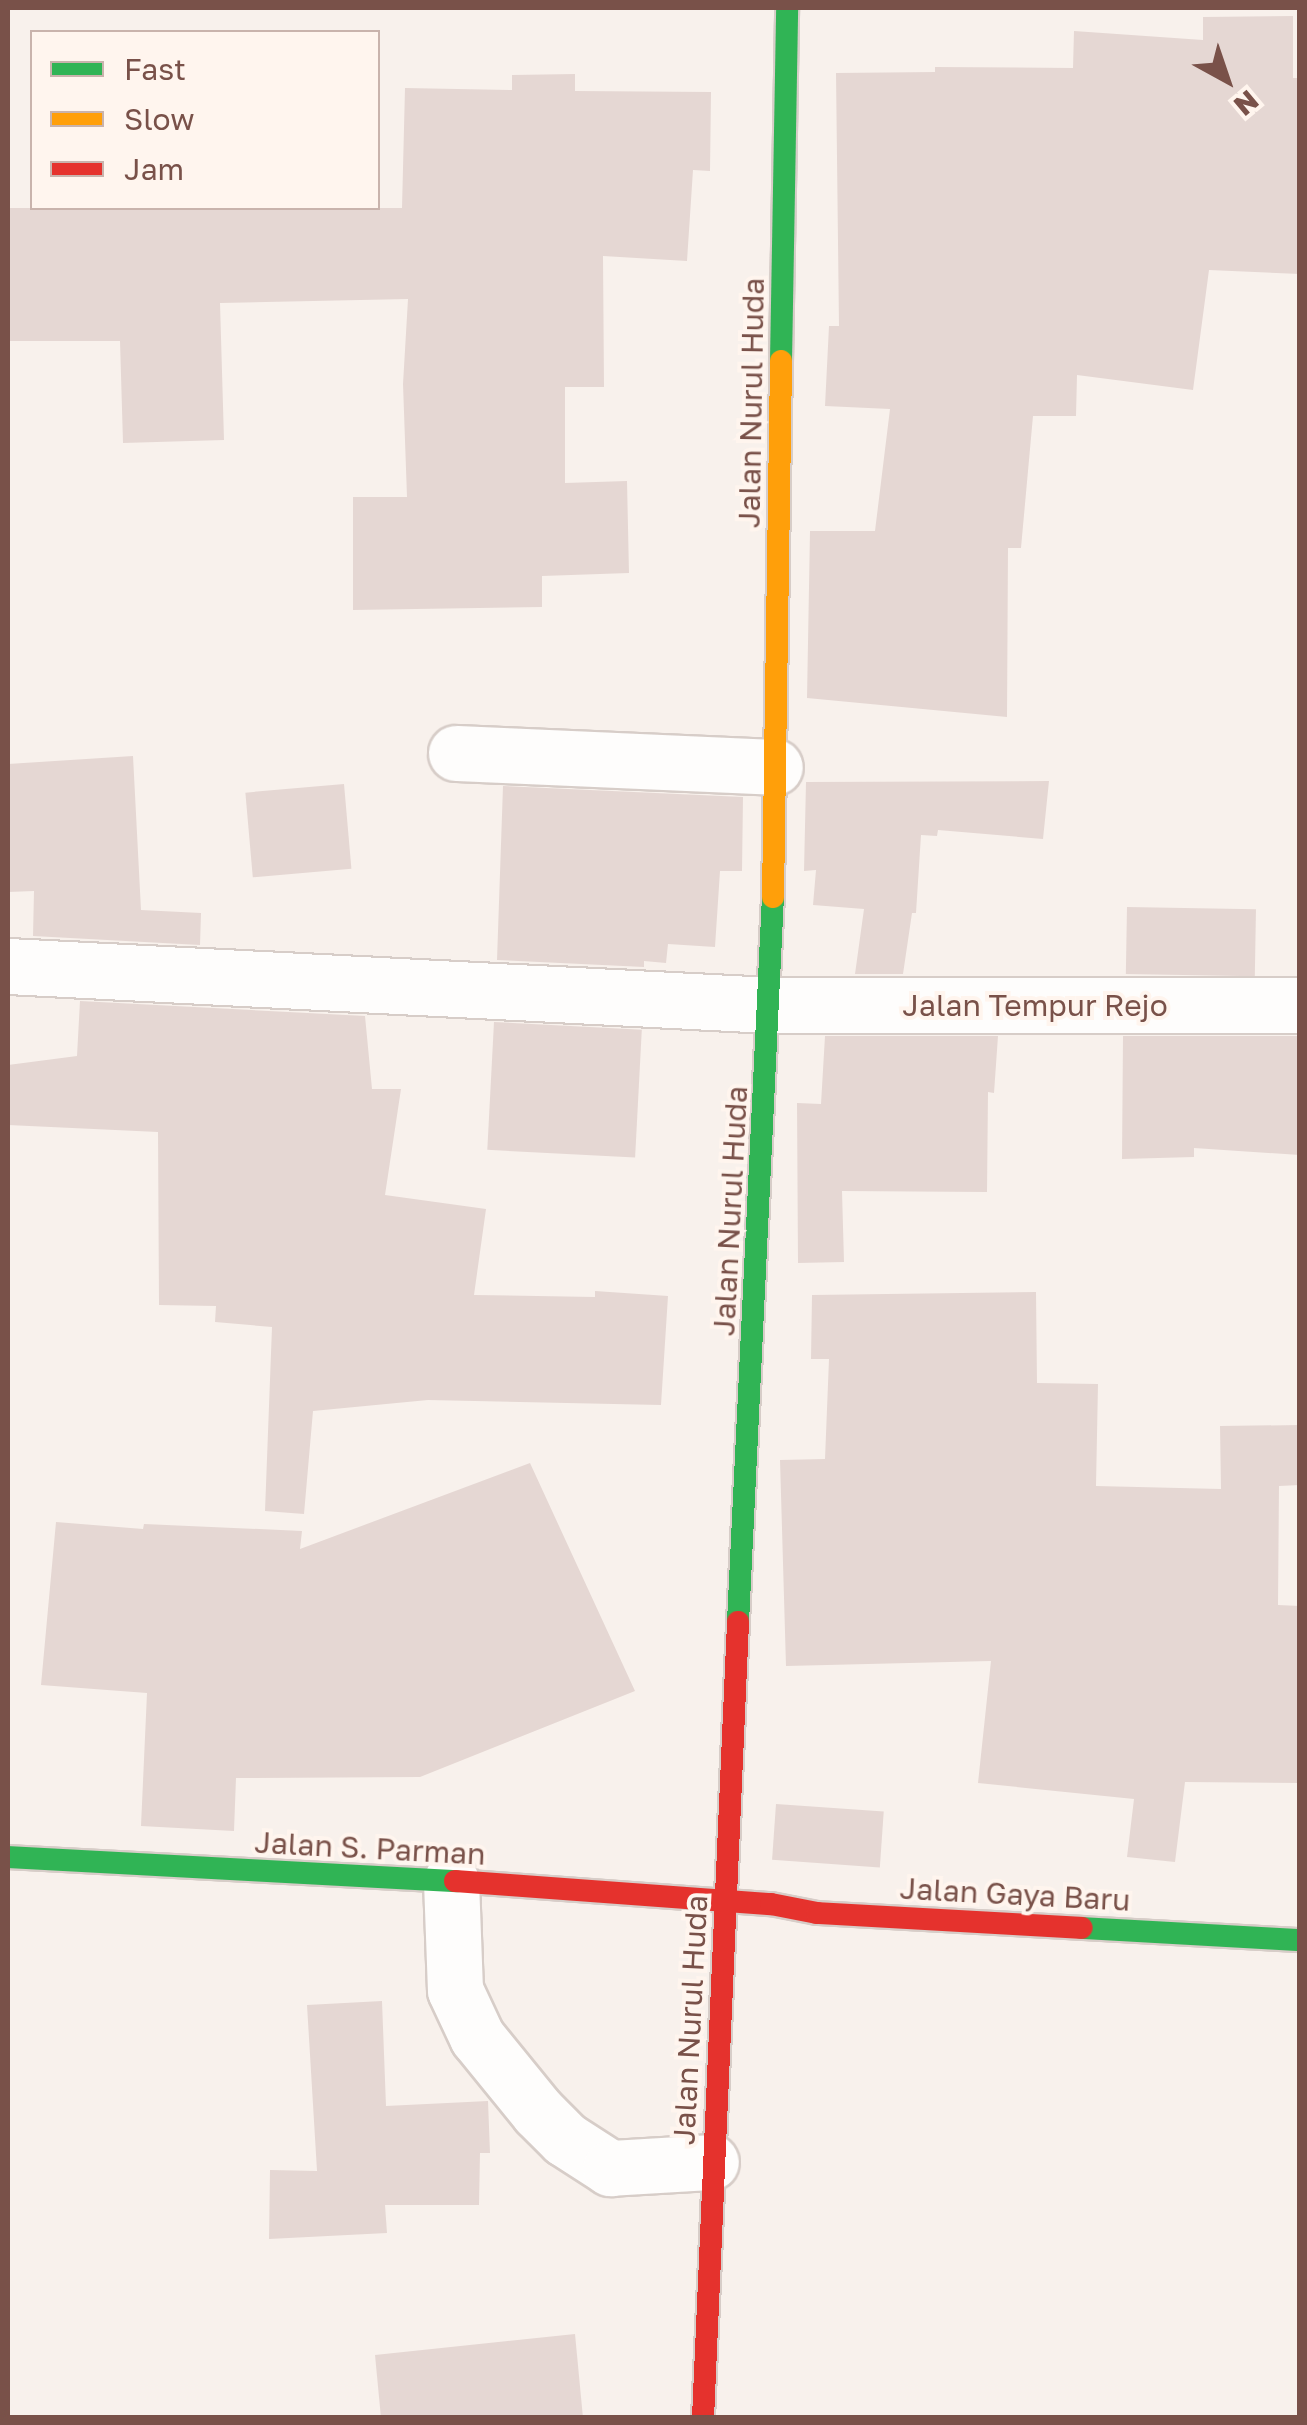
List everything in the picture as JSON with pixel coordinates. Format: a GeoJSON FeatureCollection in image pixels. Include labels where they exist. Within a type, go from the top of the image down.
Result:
{"type":"FeatureCollection","features":[{"type":"Feature","properties":{"kind":"street","name":"Jalan Nurul Huda"},"geometry":{"type":"LineString","coordinates":[[703,2418],[712,2162],[728,1902],[732,1731],[772,1005],[787,8]]}},
{"type":"Feature","properties":{"kind":"street"},"geometry":{"type":"LineString","coordinates":[[456,753],[775,767]]}},
{"type":"Feature","properties":{"kind":"street","name":"Jalan Tempur Rejo"},"geometry":{"type":"LineString","coordinates":[[8,966],[772,1005],[1300,1005]]}},
{"type":"Feature","properties":{"kind":"street","name":"Jalan S. Parman"},"geometry":{"type":"LineString","coordinates":[[8,1857],[451,1881],[728,1902]]}},
{"type":"Feature","properties":{"kind":"street"},"geometry":{"type":"LineString","coordinates":[[451,1881],[456,1990],[476,2037],[538,2112],[565,2139],[610,2168],[712,2162]]}},
{"type":"Feature","properties":{"kind":"street","name":"Jalan Gaya Baru"},"geometry":{"type":"LineString","coordinates":[[728,1902],[771,1904],[818,1913],[1300,1940]]}},
{"type":"Feature","properties":{"kind":"building"},"geometry":{"type":"Polygon","coordinates":[[[1293,16],[1293,78],[1300,78],[1300,274],[1209,270],[1193,390],[1077,375],[1076,416],[1033,416],[1021,548],[1008,548],[1007,717],[807,698],[810,531],[875,531],[890,409],[825,406],[829,326],[839,326],[836,73],[935,72],[935,67],[1073,68],[1074,31],[1203,40],[1203,17],[1293,16]]]}},
{"type":"Feature","properties":{"kind":"building"},"geometry":{"type":"Polygon","coordinates":[[[575,74],[575,91],[711,92],[710,171],[693,170],[687,261],[603,256],[604,387],[565,387],[565,483],[627,481],[629,573],[542,576],[542,607],[353,610],[353,497],[407,497],[403,384],[408,299],[220,303],[224,440],[123,443],[120,341],[8,341],[8,208],[402,208],[405,88],[512,90],[512,75],[575,74]]]}},
{"type":"Feature","properties":{"kind":"building"},"geometry":{"type":"Polygon","coordinates":[[[133,756],[141,910],[201,913],[200,945],[33,936],[34,891],[8,892],[8,764],[133,756]]]}},
{"type":"Feature","properties":{"kind":"building"},"geometry":{"type":"Polygon","coordinates":[[[1049,781],[1043,839],[938,830],[937,836],[921,835],[916,913],[912,913],[903,974],[855,974],[864,909],[813,905],[816,870],[804,871],[806,782],[1049,781]]]}},
{"type":"Feature","properties":{"kind":"building"},"geometry":{"type":"Polygon","coordinates":[[[344,784],[351,869],[253,877],[245,793],[344,784]]]}},
{"type":"Feature","properties":{"kind":"building"},"geometry":{"type":"Polygon","coordinates":[[[503,786],[743,797],[742,871],[720,871],[715,947],[668,944],[666,963],[644,961],[644,967],[497,960],[503,786]]]}},
{"type":"Feature","properties":{"kind":"building"},"geometry":{"type":"Polygon","coordinates":[[[1127,907],[1256,909],[1255,976],[1126,974],[1127,907]]]}},
{"type":"Feature","properties":{"kind":"building"},"geometry":{"type":"Polygon","coordinates":[[[80,1001],[365,1016],[372,1089],[401,1089],[385,1195],[486,1209],[474,1295],[595,1297],[595,1291],[668,1296],[661,1405],[428,1400],[313,1411],[304,1514],[265,1511],[272,1327],[215,1322],[216,1306],[159,1305],[158,1132],[8,1125],[8,1065],[77,1056],[80,1001]]]}},
{"type":"Feature","properties":{"kind":"building"},"geometry":{"type":"Polygon","coordinates":[[[494,1022],[642,1030],[635,1158],[487,1150],[494,1022]]]}},
{"type":"Feature","properties":{"kind":"building"},"geometry":{"type":"Polygon","coordinates":[[[825,1036],[998,1036],[994,1093],[988,1092],[987,1192],[842,1191],[844,1262],[798,1263],[797,1103],[821,1104],[825,1036]]]}},
{"type":"Feature","properties":{"kind":"building"},"geometry":{"type":"Polygon","coordinates":[[[1123,1036],[1300,1036],[1300,1155],[1194,1148],[1194,1157],[1122,1159],[1123,1036]]]}},
{"type":"Feature","properties":{"kind":"building"},"geometry":{"type":"Polygon","coordinates":[[[1036,1292],[1037,1383],[1098,1384],[1096,1486],[1221,1489],[1220,1426],[1300,1425],[1300,1485],[1279,1486],[1278,1605],[1300,1606],[1300,1783],[1185,1782],[1175,1862],[1127,1857],[1134,1799],[978,1783],[991,1661],[786,1666],[780,1460],[825,1459],[829,1359],[811,1359],[812,1295],[1036,1292]]]}},
{"type":"Feature","properties":{"kind":"building"},"geometry":{"type":"Polygon","coordinates":[[[530,1463],[635,1691],[420,1777],[236,1778],[234,1831],[141,1826],[147,1693],[41,1685],[56,1522],[143,1529],[144,1524],[302,1531],[300,1549],[530,1463]]]}},
{"type":"Feature","properties":{"kind":"building"},"geometry":{"type":"Polygon","coordinates":[[[776,1804],[884,1812],[880,1867],[772,1860],[776,1804]]]}},
{"type":"Feature","properties":{"kind":"building"},"geometry":{"type":"Polygon","coordinates":[[[382,2001],[386,2106],[488,2101],[490,2153],[480,2153],[479,2205],[385,2205],[387,2233],[269,2239],[270,2170],[317,2171],[307,2005],[382,2001]]]}},
{"type":"Feature","properties":{"kind":"building"},"geometry":{"type":"Polygon","coordinates":[[[575,2334],[583,2418],[381,2418],[375,2355],[575,2334]]]}},
{"type":"Feature","properties":{"kind":"traffic: fast"},"geometry":{"type":"LineString","coordinates":[[781,361],[787,8]]}},
{"type":"Feature","properties":{"kind":"traffic: fast"},"geometry":{"type":"LineString","coordinates":[[738,1622],[773,897]]}},
{"type":"Feature","properties":{"kind":"traffic: fast"},"geometry":{"type":"LineString","coordinates":[[8,1857],[455,1881]]}},
{"type":"Feature","properties":{"kind":"traffic: fast"},"geometry":{"type":"LineString","coordinates":[[1082,1928],[1300,1940]]}},
{"type":"Feature","properties":{"kind":"traffic: slow"},"geometry":{"type":"LineString","coordinates":[[773,897],[781,361]]}},
{"type":"Feature","properties":{"kind":"traffic: jam"},"geometry":{"type":"LineString","coordinates":[[703,2418],[738,1622]]}},
{"type":"Feature","properties":{"kind":"traffic: jam"},"geometry":{"type":"LineString","coordinates":[[455,1881],[771,1904],[817,1913],[1082,1928]]}}]}
